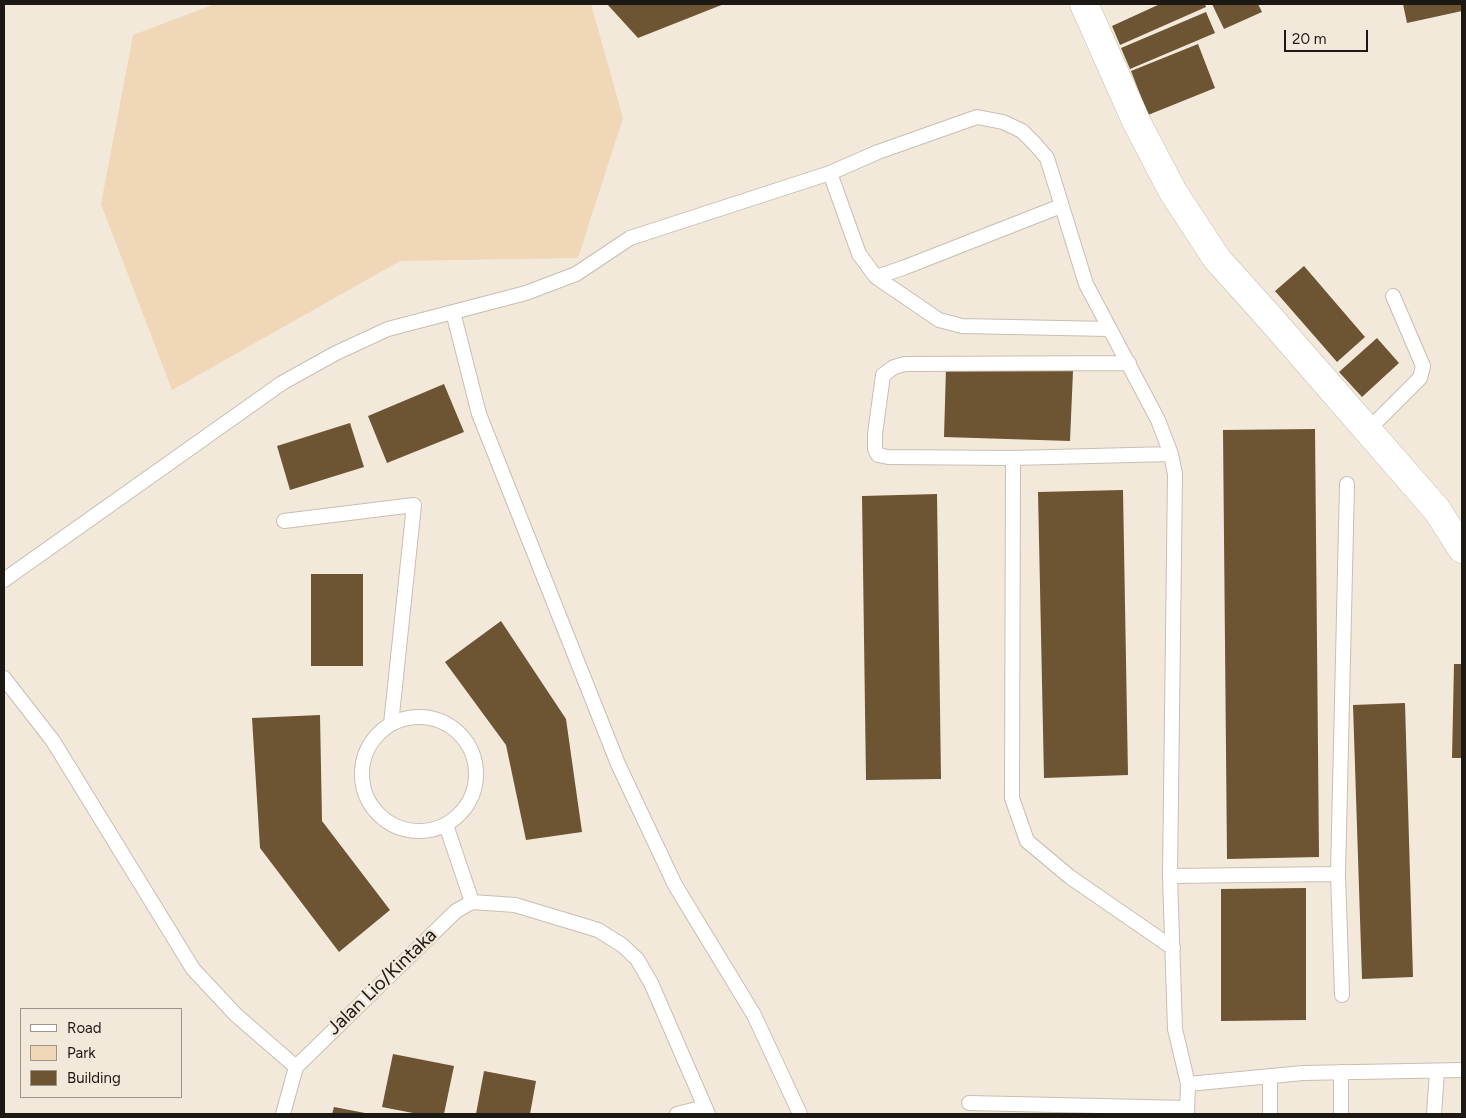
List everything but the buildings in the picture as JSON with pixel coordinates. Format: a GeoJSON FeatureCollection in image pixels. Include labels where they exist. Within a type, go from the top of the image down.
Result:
{"type":"FeatureCollection","features":[{"type":"Feature","properties":{"kind":"street"},"geometry":{"type":"LineString","coordinates":[[1084,4],[1136,121],[1173,192],[1217,259],[1437,510],[1462,549]]}},
{"type":"Feature","properties":{"kind":"lane"},"geometry":{"type":"LineString","coordinates":[[4,580],[282,383],[336,353],[388,329],[526,293],[576,274],[630,238],[830,173],[878,152],[977,117],[1003,122],[1022,131],[1047,158],[1056,182],[1086,284],[1158,420],[1171,454],[1175,474],[1170,876],[1174,948],[1175,1029],[1188,1084],[1187,1111],[969,1104]]}},
{"type":"Feature","properties":{"kind":"lane"},"geometry":{"type":"LineString","coordinates":[[830,173],[859,254],[876,277],[939,320],[962,326],[1109,329]]}},
{"type":"Feature","properties":{"kind":"lane"},"geometry":{"type":"LineString","coordinates":[[876,277],[1062,206]]}},
{"type":"Feature","properties":{"kind":"lane"},"geometry":{"type":"LineString","coordinates":[[1367,431],[1420,378],[1423,366],[1393,296]]}},
{"type":"Feature","properties":{"kind":"lane"},"geometry":{"type":"LineString","coordinates":[[453,312],[479,414],[618,764],[675,885],[754,1015],[800,1114]]}},
{"type":"Feature","properties":{"kind":"lane"},"geometry":{"type":"LineString","coordinates":[[1129,364],[905,364],[894,367],[884,375],[875,434],[875,449],[878,455],[888,457],[1013,458],[1171,454]]}},
{"type":"Feature","properties":{"kind":"lane"},"geometry":{"type":"LineString","coordinates":[[1013,458],[1012,798],[1027,841],[1070,878],[1174,948]]}},
{"type":"Feature","properties":{"kind":"lane"},"geometry":{"type":"LineString","coordinates":[[1342,995],[1338,874],[1347,484]]}},
{"type":"Feature","properties":{"kind":"lane"},"geometry":{"type":"LineString","coordinates":[[284,521],[414,505],[391,724]]}},
{"type":"Feature","properties":{"kind":"lane"},"geometry":{"type":"LineString","coordinates":[[4,678],[53,741],[193,969],[236,1015],[296,1067],[282,1114]]}},
{"type":"Feature","properties":{"kind":"lane"},"geometry":{"type":"LineString","coordinates":[[408,717],[428,717],[444,723],[460,733],[470,748],[476,764],[476,782],[471,800],[460,815],[446,825],[427,832],[406,831],[388,824],[373,811],[364,793],[362,783],[361,774],[365,754],[375,737],[391,724],[408,717]]}},
{"type":"Feature","properties":{"kind":"lane"},"geometry":{"type":"LineString","coordinates":[[446,825],[472,902],[515,904],[598,930],[622,945],[637,959],[651,983],[707,1111],[677,1114]]}},
{"type":"Feature","properties":{"kind":"lane"},"geometry":{"type":"LineString","coordinates":[[1170,876],[1338,874]]}},
{"type":"Feature","properties":{"kind":"lane","name":"Jalan Lio/Kintaka"},"geometry":{"type":"LineString","coordinates":[[296,1067],[456,911],[472,902]]}},
{"type":"Feature","properties":{"kind":"lane"},"geometry":{"type":"LineString","coordinates":[[1188,1084],[1303,1073],[1462,1070]]}},
{"type":"Feature","properties":{"kind":"lane"},"geometry":{"type":"LineString","coordinates":[[1434,1114],[1437,1071]]}},
{"type":"Feature","properties":{"kind":"lane"},"geometry":{"type":"LineString","coordinates":[[1341,1072],[1341,1114]]}},
{"type":"Feature","properties":{"kind":"lane"},"geometry":{"type":"LineString","coordinates":[[1270,1076],[1270,1114]]}},
{"type":"Feature","properties":{"kind":"green space"},"geometry":{"type":"Polygon","coordinates":[[[215,4],[591,4],[623,118],[578,258],[400,261],[172,390],[101,204],[133,35],[215,4]]]}}]}
